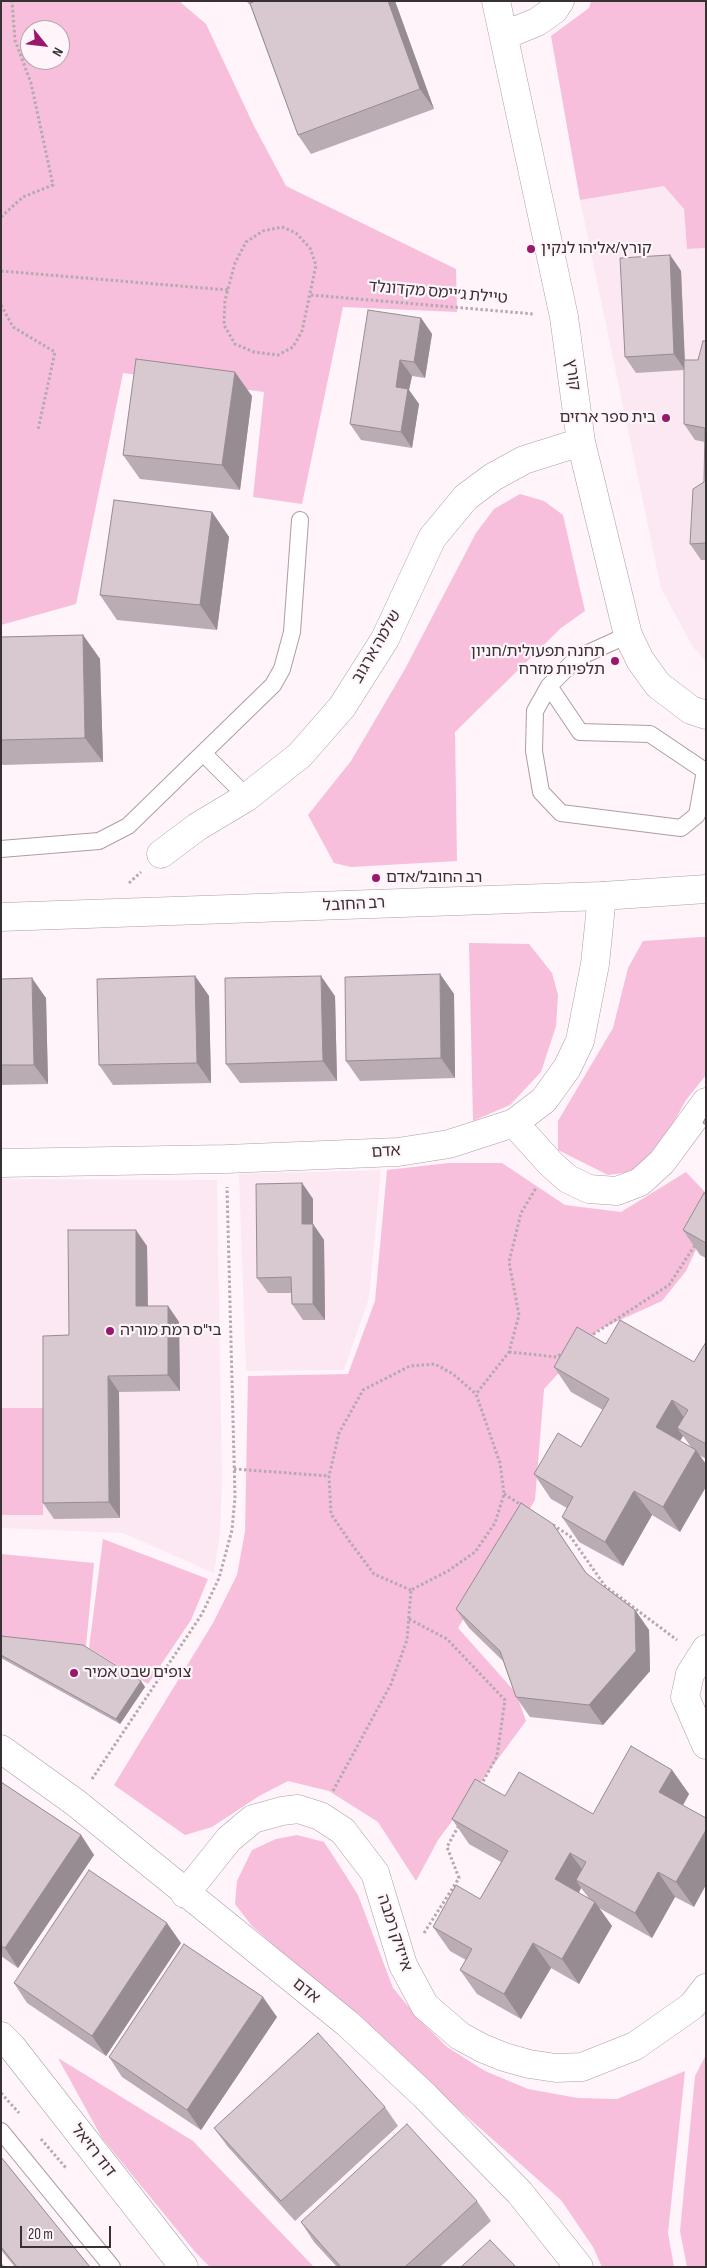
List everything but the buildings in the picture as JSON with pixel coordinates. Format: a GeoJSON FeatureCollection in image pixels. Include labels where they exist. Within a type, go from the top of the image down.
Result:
{"type":"FeatureCollection","features":[{"type":"Feature","properties":{"kind":"street","name":"קורץ"},"geometry":{"type":"LineString","coordinates":[[496,1],[505,35],[564,317],[582,442],[628,635],[640,660],[658,685],[691,710],[706,716]]}},
{"type":"Feature","properties":{"kind":"street"},"geometry":{"type":"LineString","coordinates":[[505,35],[537,22],[554,10],[560,1]]}},
{"type":"Feature","properties":{"kind":"street","name":"שלמה ארגוב"},"geometry":{"type":"LineString","coordinates":[[161,854],[197,827],[247,797],[300,755],[342,707],[385,639],[432,538],[466,497],[493,477],[524,460],[582,442]]}},
{"type":"Feature","properties":{"kind":"street","name":"רב החובל"},"geometry":{"type":"LineString","coordinates":[[1,917],[602,896],[706,889]]}},
{"type":"Feature","properties":{"kind":"street","name":"אדם"},"geometry":{"type":"LineString","coordinates":[[1,1163],[226,1159],[398,1152],[449,1144],[514,1123],[544,1100],[567,1068],[580,1041],[595,964],[602,896]]}},
{"type":"Feature","properties":{"kind":"street"},"geometry":{"type":"LineString","coordinates":[[514,1123],[551,1164],[568,1179],[590,1189],[617,1191],[640,1182],[662,1162],[706,1102]]}},
{"type":"Feature","properties":{"kind":"street"},"geometry":{"type":"LineString","coordinates":[[703,1654],[690,1674],[685,1697],[706,1745]]}},
{"type":"Feature","properties":{"kind":"street","name":"אדם"},"geometry":{"type":"LineString","coordinates":[[1,1750],[76,1804],[348,2024],[425,2096],[520,2193],[579,2267]]}},
{"type":"Feature","properties":{"kind":"street","name":"אייזיק רמבה"},"geometry":{"type":"LineString","coordinates":[[186,1894],[229,1839],[253,1819],[282,1810],[298,1809],[320,1816],[343,1831],[375,1873],[403,1965],[425,2006],[460,2036],[504,2057],[556,2068],[582,2067],[635,2046],[692,2006],[706,1988]]}},
{"type":"Feature","properties":{"kind":"street","name":"דוד רזיאל"},"geometry":{"type":"LineString","coordinates":[[1,2036],[12,2047],[184,2267]]}},
{"type":"Feature","properties":{"kind":"lane"},"geometry":{"type":"LineString","coordinates":[[1,849],[99,841],[128,826],[273,685],[282,669],[292,632],[300,520]]}},
{"type":"Feature","properties":{"kind":"lane"},"geometry":{"type":"LineString","coordinates":[[549,686],[580,732],[650,734],[705,771],[697,815],[681,828],[561,813],[541,792],[534,751],[534,710],[549,686],[577,658],[628,635]]}},
{"type":"Feature","properties":{"kind":"lane"},"geometry":{"type":"LineString","coordinates":[[203,753],[247,797]]}},
{"type":"Feature","properties":{"kind":"lane"},"geometry":{"type":"LineString","coordinates":[[1,2131],[112,2267]]}},
{"type":"Feature","properties":{"kind":"path"},"geometry":{"type":"LineString","coordinates":[[1,217],[23,197],[53,185],[31,83],[15,40],[12,1]]}},
{"type":"Feature","properties":{"kind":"path"},"geometry":{"type":"LineString","coordinates":[[282,227],[296,233],[310,248],[316,265],[310,295],[302,331],[293,347],[278,355],[254,352],[235,344],[224,325],[228,290],[234,263],[246,242],[263,231],[282,227]]}},
{"type":"Feature","properties":{"kind":"path"},"geometry":{"type":"LineString","coordinates":[[1,271],[228,290]]}},
{"type":"Feature","properties":{"kind":"path","name":"טיילת ג׳יימס מקדונלד"},"geometry":{"type":"LineString","coordinates":[[310,295],[564,317]]}},
{"type":"Feature","properties":{"kind":"path"},"geometry":{"type":"LineString","coordinates":[[1,305],[13,327],[55,352],[38,430]]}},
{"type":"Feature","properties":{"kind":"path"},"geometry":{"type":"LineString","coordinates":[[76,1804],[202,1614],[219,1578],[232,1530],[234,1469],[226,1159]]}},
{"type":"Feature","properties":{"kind":"path"},"geometry":{"type":"LineString","coordinates":[[476,1394],[509,1352],[519,1315],[509,1262],[521,1213],[551,1164]]}},
{"type":"Feature","properties":{"kind":"path"},"geometry":{"type":"LineString","coordinates":[[581,1342],[669,1286],[695,1244]]}},
{"type":"Feature","properties":{"kind":"path"},"geometry":{"type":"LineString","coordinates":[[509,1352],[556,1357],[573,1347]]}},
{"type":"Feature","properties":{"kind":"path"},"geometry":{"type":"LineString","coordinates":[[434,1364],[453,1374],[476,1394],[500,1463],[504,1494],[495,1523],[474,1552],[448,1571],[411,1590],[374,1574],[350,1542],[331,1514],[329,1476],[338,1433],[363,1390],[410,1366],[434,1364]]}},
{"type":"Feature","properties":{"kind":"path"},"geometry":{"type":"LineString","coordinates":[[234,1469],[329,1476]]}},
{"type":"Feature","properties":{"kind":"path"},"geometry":{"type":"LineString","coordinates":[[504,1494],[529,1510]]}},
{"type":"Feature","properties":{"kind":"path"},"geometry":{"type":"LineString","coordinates":[[545,1520],[570,1536],[605,1586],[703,1654]]}},
{"type":"Feature","properties":{"kind":"path"},"geometry":{"type":"LineString","coordinates":[[320,1816],[391,1684],[407,1640],[411,1590]]}},
{"type":"Feature","properties":{"kind":"path"},"geometry":{"type":"LineString","coordinates":[[409,1619],[447,1639],[505,1700],[497,1756],[479,1789]]}},
{"type":"Feature","properties":{"kind":"path"},"geometry":{"type":"LineString","coordinates":[[403,1965],[459,1878],[447,1847],[461,1822]]}},
{"type":"Feature","properties":{"kind":"shaded area"},"geometry":{"type":"Polygon","coordinates":[[[1,1],[179,1],[206,24],[254,126],[286,186],[456,269],[457,312],[343,307],[302,504],[253,497],[264,392],[123,373],[76,604],[1,625],[1,1]]]}},
{"type":"Feature","properties":{"kind":"shaded area"},"geometry":{"type":"Polygon","coordinates":[[[591,1],[706,1],[706,248],[687,249],[684,209],[664,186],[580,200],[551,36],[589,8],[591,1]]]}},
{"type":"Feature","properties":{"kind":"shaded area","name":"בית ספר ארזים"},"geometry":{"type":"Polygon","coordinates":[[[664,186],[684,209],[687,249],[706,248],[706,662],[693,647],[661,588],[580,200],[664,186]]]}},
{"type":"Feature","properties":{"kind":"shaded area"},"geometry":{"type":"Polygon","coordinates":[[[520,494],[544,501],[563,515],[585,611],[561,628],[455,732],[457,861],[351,867],[334,863],[308,815],[351,761],[405,669],[476,533],[494,509],[520,494]]]}},
{"type":"Feature","properties":{"kind":"shaded area"},"geometry":{"type":"Polygon","coordinates":[[[706,937],[706,1075],[686,1100],[656,1154],[631,1172],[608,1175],[558,1150],[558,1121],[613,1028],[628,968],[643,941],[706,937]]]}},
{"type":"Feature","properties":{"kind":"shaded area"},"geometry":{"type":"Polygon","coordinates":[[[469,943],[529,944],[552,973],[558,995],[556,1026],[541,1072],[510,1105],[473,1121],[469,943]]]}},
{"type":"Feature","properties":{"kind":"shaded area"},"geometry":{"type":"Polygon","coordinates":[[[449,1163],[502,1163],[565,1205],[621,1212],[686,1172],[706,1193],[706,1228],[686,1271],[662,1301],[598,1330],[544,1389],[535,1500],[458,1628],[516,1693],[526,1721],[438,1840],[416,1881],[378,1822],[329,1791],[288,1781],[259,1796],[212,1827],[185,1835],[114,1785],[213,1623],[237,1575],[245,1532],[248,1376],[348,1374],[375,1301],[387,1170],[449,1163]]]}},
{"type":"Feature","properties":{"kind":"shaded area"},"geometry":{"type":"Polygon","coordinates":[[[381,1170],[369,1298],[344,1370],[246,1371],[239,1174],[381,1170]]]}},
{"type":"Feature","properties":{"kind":"shaded area","name":"בי\"ס רמת מוריה"},"geometry":{"type":"Polygon","coordinates":[[[1,1179],[217,1180],[222,1482],[220,1534],[214,1573],[123,1533],[1,1528],[1,1179]]]}},
{"type":"Feature","properties":{"kind":"shaded area"},"geometry":{"type":"Polygon","coordinates":[[[1,1408],[43,1408],[43,1515],[1,1515],[1,1408]]]}},
{"type":"Feature","properties":{"kind":"shaded area"},"geometry":{"type":"Polygon","coordinates":[[[103,1539],[208,1579],[191,1620],[148,1684],[89,1648],[103,1539]]]}},
{"type":"Feature","properties":{"kind":"shaded area"},"geometry":{"type":"Polygon","coordinates":[[[1,1554],[94,1563],[86,1646],[1,1638],[1,1554]]]}},
{"type":"Feature","properties":{"kind":"shaded area"},"geometry":{"type":"Polygon","coordinates":[[[297,1835],[324,1842],[358,1895],[393,1988],[418,2018],[447,2047],[485,2071],[528,2089],[578,2098],[617,2099],[685,2071],[668,2233],[674,2267],[602,2267],[593,2247],[561,2200],[252,1926],[235,1904],[237,1881],[252,1850],[276,1839],[297,1835]]]}},
{"type":"Feature","properties":{"kind":"shaded area"},"geometry":{"type":"Polygon","coordinates":[[[706,2055],[706,2267],[687,2267],[680,2231],[695,2076],[706,2055]]]}},
{"type":"Feature","properties":{"kind":"shaded area"},"geometry":{"type":"Polygon","coordinates":[[[58,2058],[193,2141],[314,2267],[210,2267],[196,2253],[102,2138],[58,2058]]]}},
{"type":"Feature","properties":{"kind":"place","name":"קורץ/אליהו לנקין"},"geometry":{"type":"Point","coordinates":[531,249]}},
{"type":"Feature","properties":{"kind":"place","name":"בית ספר ארזים"},"geometry":{"type":"Point","coordinates":[666,418]}},
{"type":"Feature","properties":{"kind":"place","name":"תחנה תפעולית/חניון תלפיות מזרח"},"geometry":{"type":"Point","coordinates":[615,661]}},
{"type":"Feature","properties":{"kind":"place","name":"רב החובל/אדם"},"geometry":{"type":"Point","coordinates":[376,878]}},
{"type":"Feature","properties":{"kind":"place","name":"בי\"ס רמת מוריה"},"geometry":{"type":"Point","coordinates":[110,1331]}},
{"type":"Feature","properties":{"kind":"place","name":"צופים שבט אמיר"},"geometry":{"type":"Point","coordinates":[74,1673]}}]}
